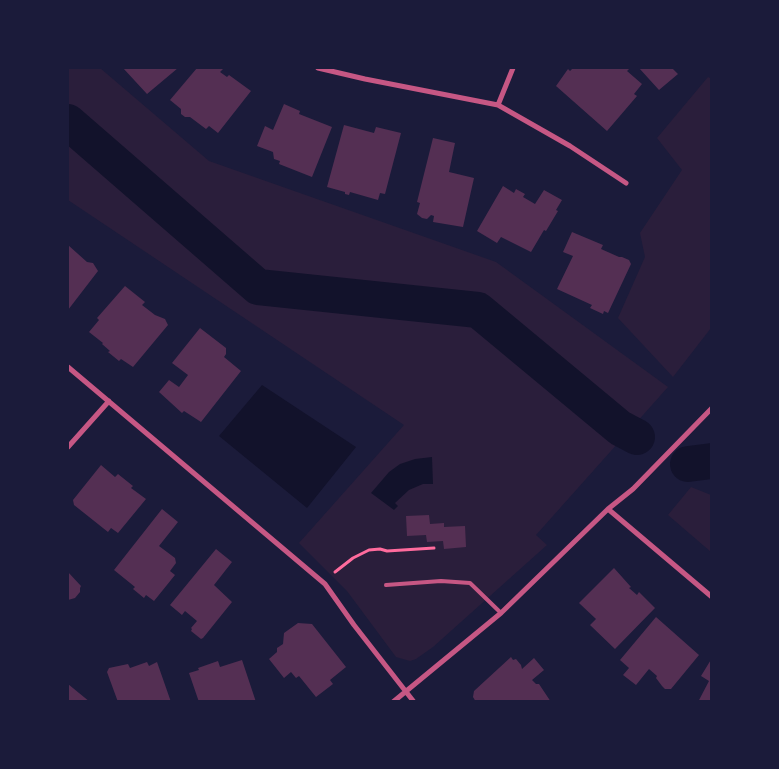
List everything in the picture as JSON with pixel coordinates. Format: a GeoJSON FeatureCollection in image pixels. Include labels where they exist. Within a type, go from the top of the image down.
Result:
{"type":"FeatureCollection","features":[{"type":"Feature","properties":{"kind":"street"},"geometry":{"type":"LineString","coordinates":[[318,68],[498,105],[570,146],[626,183]]}},
{"type":"Feature","properties":{"kind":"street"},"geometry":{"type":"LineString","coordinates":[[498,105],[513,68]]}},
{"type":"Feature","properties":{"kind":"street"},"geometry":{"type":"LineString","coordinates":[[68,367],[325,584],[354,626],[414,702]]}},
{"type":"Feature","properties":{"kind":"street"},"geometry":{"type":"LineString","coordinates":[[68,446],[109,401]]}},
{"type":"Feature","properties":{"kind":"street"},"geometry":{"type":"LineString","coordinates":[[393,702],[501,613],[608,510],[633,489],[712,408]]}},
{"type":"Feature","properties":{"kind":"street"},"geometry":{"type":"LineString","coordinates":[[608,510],[712,597]]}},
{"type":"Feature","properties":{"kind":"lane"},"geometry":{"type":"LineString","coordinates":[[386,585],[440,581],[470,584],[501,613]]}},
{"type":"Feature","properties":{"kind":"path"},"geometry":{"type":"LineString","coordinates":[[335,572],[353,558],[369,550],[434,548]]}},
{"type":"Feature","properties":{"kind":"shaded area"},"geometry":{"type":"Polygon","coordinates":[[[68,68],[100,68],[209,161],[496,262],[668,387],[536,535],[547,545],[433,647],[416,659],[410,661],[396,657],[347,591],[299,543],[404,425],[68,200],[68,68]]]}},
{"type":"Feature","properties":{"kind":"shaded area"},"geometry":{"type":"Polygon","coordinates":[[[708,77],[712,79],[711,328],[673,377],[618,318],[645,257],[640,233],[682,170],[657,138],[708,77]]]}},
{"type":"Feature","properties":{"kind":"shaded area"},"geometry":{"type":"Polygon","coordinates":[[[262,385],[356,447],[307,508],[219,436],[262,385]]]}},
{"type":"Feature","properties":{"kind":"shaded area"},"geometry":{"type":"Polygon","coordinates":[[[432,457],[433,484],[423,484],[409,490],[395,503],[398,506],[394,510],[371,493],[389,472],[400,464],[415,459],[432,457]]]}},
{"type":"Feature","properties":{"kind":"shaded area"},"geometry":{"type":"Polygon","coordinates":[[[691,487],[711,495],[711,552],[668,515],[691,487]]]}},
{"type":"Feature","properties":{"kind":"building"},"geometry":{"type":"Polygon","coordinates":[[[123,68],[178,68],[147,94],[123,68]]]}},
{"type":"Feature","properties":{"kind":"building"},"geometry":{"type":"Polygon","coordinates":[[[197,68],[222,68],[220,72],[227,77],[229,75],[251,91],[218,133],[209,126],[206,129],[190,117],[185,117],[181,114],[181,109],[170,100],[197,68]]]}},
{"type":"Feature","properties":{"kind":"building"},"geometry":{"type":"Polygon","coordinates":[[[573,68],[630,68],[627,71],[642,84],[634,94],[637,96],[607,131],[556,86],[568,69],[570,71],[573,68]]]}},
{"type":"Feature","properties":{"kind":"building"},"geometry":{"type":"Polygon","coordinates":[[[639,68],[672,68],[678,74],[659,90],[639,68]]]}},
{"type":"Feature","properties":{"kind":"building"},"geometry":{"type":"Polygon","coordinates":[[[284,104],[300,111],[299,114],[332,127],[312,177],[279,164],[280,161],[274,159],[273,152],[257,146],[265,126],[273,130],[284,104]]]}},
{"type":"Feature","properties":{"kind":"building"},"geometry":{"type":"Polygon","coordinates":[[[344,125],[374,133],[376,127],[401,133],[385,194],[380,193],[378,200],[350,192],[349,195],[345,194],[345,192],[327,187],[344,125]]]}},
{"type":"Feature","properties":{"kind":"building"},"geometry":{"type":"Polygon","coordinates":[[[433,138],[455,143],[449,172],[474,178],[463,227],[433,222],[434,216],[431,215],[427,219],[417,214],[420,203],[417,202],[433,138]]]}},
{"type":"Feature","properties":{"kind":"building"},"geometry":{"type":"Polygon","coordinates":[[[503,186],[514,193],[516,189],[525,194],[523,197],[535,204],[544,190],[562,200],[556,210],[558,211],[531,252],[501,237],[497,243],[477,231],[503,186]]]}},
{"type":"Feature","properties":{"kind":"building"},"geometry":{"type":"Polygon","coordinates":[[[572,232],[603,245],[601,249],[629,260],[631,264],[608,313],[604,311],[603,314],[590,308],[592,305],[557,289],[573,256],[563,252],[572,232]]]}},
{"type":"Feature","properties":{"kind":"building"},"geometry":{"type":"Polygon","coordinates":[[[68,245],[87,262],[93,263],[98,271],[68,310],[68,245]]]}},
{"type":"Feature","properties":{"kind":"building"},"geometry":{"type":"Polygon","coordinates":[[[125,286],[145,302],[142,305],[155,315],[165,319],[168,325],[133,367],[121,359],[119,361],[108,352],[110,351],[103,343],[89,332],[99,320],[97,318],[125,286]]]}},
{"type":"Feature","properties":{"kind":"building"},"geometry":{"type":"Polygon","coordinates":[[[200,328],[226,348],[224,357],[241,371],[201,422],[184,411],[182,413],[159,392],[169,380],[179,387],[188,375],[172,363],[200,328]]]}},
{"type":"Feature","properties":{"kind":"building"},"geometry":{"type":"Polygon","coordinates":[[[101,465],[115,477],[118,474],[133,486],[131,488],[146,499],[118,533],[111,528],[108,532],[74,505],[73,500],[101,465]]]}},
{"type":"Feature","properties":{"kind":"building"},"geometry":{"type":"Polygon","coordinates":[[[162,509],[178,522],[159,546],[175,558],[176,563],[170,571],[175,575],[154,601],[146,595],[144,598],[133,589],[135,587],[114,570],[162,509]]]}},
{"type":"Feature","properties":{"kind":"building"},"geometry":{"type":"Polygon","coordinates":[[[429,515],[430,524],[444,523],[444,527],[465,526],[466,547],[444,549],[443,541],[427,542],[426,535],[407,536],[406,516],[429,515]]]}},
{"type":"Feature","properties":{"kind":"building"},"geometry":{"type":"Polygon","coordinates":[[[216,549],[232,562],[214,585],[232,602],[201,639],[191,631],[191,628],[197,621],[185,611],[182,615],[170,605],[216,549]]]}},
{"type":"Feature","properties":{"kind":"building"},"geometry":{"type":"Polygon","coordinates":[[[614,568],[631,587],[629,588],[637,595],[639,592],[655,608],[615,649],[590,625],[596,619],[579,603],[614,568]]]}},
{"type":"Feature","properties":{"kind":"building"},"geometry":{"type":"Polygon","coordinates":[[[68,572],[81,586],[80,592],[75,598],[68,600],[68,572]]]}},
{"type":"Feature","properties":{"kind":"building"},"geometry":{"type":"Polygon","coordinates":[[[656,617],[699,655],[671,689],[665,689],[656,678],[657,676],[649,669],[636,685],[623,675],[629,668],[620,660],[656,617]]]}},
{"type":"Feature","properties":{"kind":"building"},"geometry":{"type":"Polygon","coordinates":[[[298,623],[312,624],[346,667],[330,680],[333,684],[316,697],[299,676],[296,678],[291,672],[284,678],[269,659],[277,652],[277,648],[283,644],[284,633],[298,623]]]}},
{"type":"Feature","properties":{"kind":"building"},"geometry":{"type":"Polygon","coordinates":[[[511,657],[513,660],[516,659],[522,669],[534,658],[544,670],[532,680],[539,684],[551,702],[476,702],[473,697],[474,691],[511,657]]]}},
{"type":"Feature","properties":{"kind":"building"},"geometry":{"type":"Polygon","coordinates":[[[712,658],[712,702],[698,702],[709,681],[701,676],[712,658]]]}},
{"type":"Feature","properties":{"kind":"building"},"geometry":{"type":"Polygon","coordinates":[[[242,660],[256,702],[199,702],[189,673],[218,661],[220,667],[242,660]]]}},
{"type":"Feature","properties":{"kind":"building"},"geometry":{"type":"Polygon","coordinates":[[[147,662],[149,666],[157,662],[171,702],[118,702],[107,672],[109,668],[128,664],[130,668],[147,662]]]}},
{"type":"Feature","properties":{"kind":"building"},"geometry":{"type":"Polygon","coordinates":[[[68,684],[90,702],[68,702],[68,684]]]}},
{"type":"Feature","properties":{"kind":"waterway"},"geometry":{"type":"LineString","coordinates":[[68,122],[258,287],[478,310],[620,428],[637,437]]}},
{"type":"Feature","properties":{"kind":"waterway"},"geometry":{"type":"LineString","coordinates":[[688,464],[712,461]]}}]}
